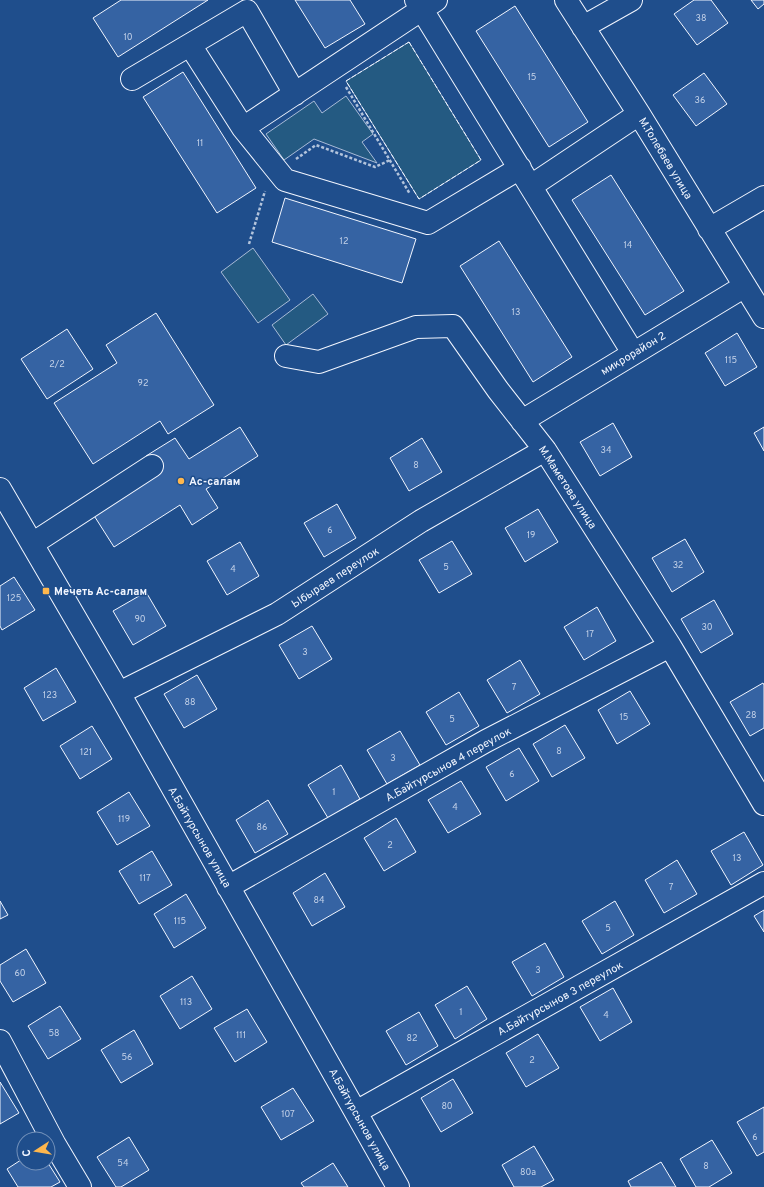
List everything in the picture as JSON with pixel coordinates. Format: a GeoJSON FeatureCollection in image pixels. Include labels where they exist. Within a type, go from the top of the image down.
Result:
{"type":"FeatureCollection","features":[{"type":"Feature","properties":{"kind":"street","name":"М.Толебаев улица"},"geometry":{"type":"LineString","coordinates":[[566,0],[639,114],[764,317]]}},
{"type":"Feature","properties":{"kind":"street"},"geometry":{"type":"LineString","coordinates":[[583,27],[631,0]]}},
{"type":"Feature","properties":{"kind":"street"},"geometry":{"type":"LineString","coordinates":[[244,128],[335,68],[425,3],[520,168],[633,353]]}},
{"type":"Feature","properties":{"kind":"street"},"geometry":{"type":"LineString","coordinates":[[132,79],[246,11],[295,94]]}},
{"type":"Feature","properties":{"kind":"street"},"geometry":{"type":"LineString","coordinates":[[190,45],[244,128],[285,180],[428,223],[520,168]]}},
{"type":"Feature","properties":{"kind":"street"},"geometry":{"type":"LineString","coordinates":[[531,186],[639,114]]}},
{"type":"Feature","properties":{"kind":"street"},"geometry":{"type":"LineString","coordinates":[[709,229],[764,197]]}},
{"type":"Feature","properties":{"kind":"street","name":"микрорайон 2"},"geometry":{"type":"LineString","coordinates":[[522,421],[745,286]]}},
{"type":"Feature","properties":{"kind":"street","name":"М.Маметова улица"},"geometry":{"type":"LineString","coordinates":[[286,356],[319,362],[416,327],[453,326],[498,390],[545,450],[670,646],[764,804]]}},
{"type":"Feature","properties":{"kind":"street","name":"Ыбыраев переулок"},"geometry":{"type":"LineString","coordinates":[[119,694],[277,614],[421,521],[545,450]]}},
{"type":"Feature","properties":{"kind":"street"},"geometry":{"type":"LineString","coordinates":[[32,544],[152,466]]}},
{"type":"Feature","properties":{"kind":"street","name":"А.Байтурсынов улица"},"geometry":{"type":"LineString","coordinates":[[0,490],[119,694],[398,1187]]}},
{"type":"Feature","properties":{"kind":"street","name":"А.Байтурсынов 4 переулок"},"geometry":{"type":"LineString","coordinates":[[228,887],[486,741],[670,646]]}},
{"type":"Feature","properties":{"kind":"street","name":"А.Байтурсынов 3 переулок"},"geometry":{"type":"LineString","coordinates":[[356,1112],[764,883]]}},
{"type":"Feature","properties":{"kind":"street"},"geometry":{"type":"LineString","coordinates":[[0,1041],[55,1145],[80,1187]]}},
{"type":"Feature","properties":{"kind":"path"},"geometry":{"type":"LineString","coordinates":[[335,68],[428,223]]}},
{"type":"Feature","properties":{"kind":"path"},"geometry":{"type":"LineString","coordinates":[[249,244],[274,166],[282,160],[286,166],[316,145],[375,167],[390,160]]}},
{"type":"Feature","properties":{"kind":"shaded area"},"geometry":{"type":"Polygon","coordinates":[[[409,42],[481,160],[419,199],[346,81],[409,42]]]}},
{"type":"Feature","properties":{"kind":"shaded area"},"geometry":{"type":"Polygon","coordinates":[[[346,96],[373,134],[362,142],[377,163],[314,139],[284,160],[266,134],[314,101],[322,113],[346,96]]]}},
{"type":"Feature","properties":{"kind":"shaded area"},"geometry":{"type":"Polygon","coordinates":[[[253,248],[290,300],[258,323],[221,272],[253,248]]]}},
{"type":"Feature","properties":{"kind":"shaded area"},"geometry":{"type":"Polygon","coordinates":[[[313,294],[328,314],[286,345],[272,325],[313,294]]]}},
{"type":"Feature","properties":{"kind":"building"},"geometry":{"type":"Polygon","coordinates":[[[121,0],[208,0],[118,57],[93,18],[121,0]]]}},
{"type":"Feature","properties":{"kind":"building"},"geometry":{"type":"Polygon","coordinates":[[[295,0],[350,0],[365,24],[325,48],[295,0]]]}},
{"type":"Feature","properties":{"kind":"building"},"geometry":{"type":"Polygon","coordinates":[[[694,0],[711,0],[728,23],[697,45],[674,14],[694,0]]]}},
{"type":"Feature","properties":{"kind":"building"},"geometry":{"type":"Polygon","coordinates":[[[751,0],[764,0],[764,4],[758,9],[751,0]]]}},
{"type":"Feature","properties":{"kind":"building"},"geometry":{"type":"Polygon","coordinates":[[[515,6],[588,122],[549,147],[476,31],[515,6]]]}},
{"type":"Feature","properties":{"kind":"building"},"geometry":{"type":"Polygon","coordinates":[[[183,72],[256,188],[217,213],[143,97],[183,72]]]}},
{"type":"Feature","properties":{"kind":"building"},"geometry":{"type":"Polygon","coordinates":[[[704,73],[727,104],[696,126],[673,95],[704,73]]]}},
{"type":"Feature","properties":{"kind":"building"},"geometry":{"type":"Polygon","coordinates":[[[611,175],[684,291],[645,315],[572,200],[611,175]]]}},
{"type":"Feature","properties":{"kind":"building"},"geometry":{"type":"Polygon","coordinates":[[[285,198],[416,239],[402,283],[272,242],[285,198]]]}},
{"type":"Feature","properties":{"kind":"building"},"geometry":{"type":"Polygon","coordinates":[[[499,241],[572,357],[533,382],[460,266],[499,241]]]}},
{"type":"Feature","properties":{"kind":"building"},"geometry":{"type":"Polygon","coordinates":[[[156,313],[214,405],[168,434],[160,421],[93,464],[54,403],[117,363],[106,345],[156,313]]]}},
{"type":"Feature","properties":{"kind":"building"},"geometry":{"type":"Polygon","coordinates":[[[67,329],[93,369],[47,399],[21,359],[67,329]]]}},
{"type":"Feature","properties":{"kind":"building"},"geometry":{"type":"Polygon","coordinates":[[[737,333],[757,367],[725,386],[705,353],[737,333]]]}},
{"type":"Feature","properties":{"kind":"building"},"geometry":{"type":"Polygon","coordinates":[[[613,423],[632,457],[600,476],[580,442],[613,423]]]}},
{"type":"Feature","properties":{"kind":"building","name":"Ас-салам"},"geometry":{"type":"Polygon","coordinates":[[[240,427],[258,456],[206,489],[218,508],[192,525],[180,505],[114,547],[93,514],[156,474],[146,456],[175,438],[189,459],[240,427]]]}},
{"type":"Feature","properties":{"kind":"building"},"geometry":{"type":"Polygon","coordinates":[[[764,427],[764,451],[754,433],[764,427]]]}},
{"type":"Feature","properties":{"kind":"building"},"geometry":{"type":"Polygon","coordinates":[[[422,438],[442,472],[409,491],[390,458],[422,438]]]}},
{"type":"Feature","properties":{"kind":"building"},"geometry":{"type":"Polygon","coordinates":[[[337,504],[356,538],[324,557],[304,523],[337,504]]]}},
{"type":"Feature","properties":{"kind":"building"},"geometry":{"type":"Polygon","coordinates":[[[538,509],[558,542],[525,562],[505,528],[538,509]]]}},
{"type":"Feature","properties":{"kind":"building"},"geometry":{"type":"Polygon","coordinates":[[[685,539],[704,572],[672,592],[652,558],[685,539]]]}},
{"type":"Feature","properties":{"kind":"building"},"geometry":{"type":"Polygon","coordinates":[[[452,541],[472,574],[439,593],[419,560],[452,541]]]}},
{"type":"Feature","properties":{"kind":"building"},"geometry":{"type":"Polygon","coordinates":[[[240,542],[259,576],[227,595],[207,561],[240,542]]]}},
{"type":"Feature","properties":{"kind":"building"},"geometry":{"type":"Polygon","coordinates":[[[14,577],[35,610],[2,630],[0,626],[0,586],[14,577]]]}},
{"type":"Feature","properties":{"kind":"building"},"geometry":{"type":"Polygon","coordinates":[[[146,592],[166,626],[133,645],[113,611],[146,592]]]}},
{"type":"Feature","properties":{"kind":"building"},"geometry":{"type":"Polygon","coordinates":[[[714,600],[733,634],[701,653],[681,619],[714,600]]]}},
{"type":"Feature","properties":{"kind":"building"},"geometry":{"type":"Polygon","coordinates":[[[597,607],[616,641],[584,660],[564,627],[597,607]]]}},
{"type":"Feature","properties":{"kind":"building"},"geometry":{"type":"Polygon","coordinates":[[[312,626],[332,659],[299,679],[279,645],[312,626]]]}},
{"type":"Feature","properties":{"kind":"building"},"geometry":{"type":"Polygon","coordinates":[[[520,660],[540,694],[507,713],[487,680],[520,660]]]}},
{"type":"Feature","properties":{"kind":"building"},"geometry":{"type":"Polygon","coordinates":[[[56,668],[76,702],[43,721],[24,688],[56,668]]]}},
{"type":"Feature","properties":{"kind":"building"},"geometry":{"type":"Polygon","coordinates":[[[197,675],[217,709],[184,728],[164,694],[197,675]]]}},
{"type":"Feature","properties":{"kind":"building"},"geometry":{"type":"Polygon","coordinates":[[[763,683],[764,728],[750,736],[730,702],[763,683]]]}},
{"type":"Feature","properties":{"kind":"building"},"geometry":{"type":"Polygon","coordinates":[[[630,691],[650,724],[617,744],[598,710],[630,691]]]}},
{"type":"Feature","properties":{"kind":"building"},"geometry":{"type":"Polygon","coordinates":[[[459,692],[479,726],[446,745],[426,712],[459,692]]]}},
{"type":"Feature","properties":{"kind":"building"},"geometry":{"type":"Polygon","coordinates":[[[565,725],[585,758],[552,777],[533,744],[565,725]]]}},
{"type":"Feature","properties":{"kind":"building"},"geometry":{"type":"Polygon","coordinates":[[[92,726],[112,759],[80,779],[60,746],[92,726]]]}},
{"type":"Feature","properties":{"kind":"building"},"geometry":{"type":"Polygon","coordinates":[[[400,731],[420,765],[387,784],[367,750],[400,731]]]}},
{"type":"Feature","properties":{"kind":"building"},"geometry":{"type":"Polygon","coordinates":[[[519,748],[539,781],[506,801],[486,767],[519,748]]]}},
{"type":"Feature","properties":{"kind":"building"},"geometry":{"type":"Polygon","coordinates":[[[341,765],[360,799],[328,818],[308,785],[341,765]]]}},
{"type":"Feature","properties":{"kind":"building"},"geometry":{"type":"Polygon","coordinates":[[[461,781],[481,814],[448,833],[428,800],[461,781]]]}},
{"type":"Feature","properties":{"kind":"building"},"geometry":{"type":"Polygon","coordinates":[[[129,792],[150,826],[117,845],[97,812],[129,792]]]}},
{"type":"Feature","properties":{"kind":"building"},"geometry":{"type":"Polygon","coordinates":[[[268,800],[288,834],[255,853],[236,820],[268,800]]]}},
{"type":"Feature","properties":{"kind":"building"},"geometry":{"type":"Polygon","coordinates":[[[396,818],[416,852],[384,871],[364,838],[396,818]]]}},
{"type":"Feature","properties":{"kind":"building"},"geometry":{"type":"Polygon","coordinates":[[[744,832],[763,865],[731,885],[711,851],[744,832]]]}},
{"type":"Feature","properties":{"kind":"building"},"geometry":{"type":"Polygon","coordinates":[[[152,851],[172,885],[139,904],[119,871],[152,851]]]}},
{"type":"Feature","properties":{"kind":"building"},"geometry":{"type":"Polygon","coordinates":[[[677,860],[697,894],[664,913],[645,880],[677,860]]]}},
{"type":"Feature","properties":{"kind":"building"},"geometry":{"type":"Polygon","coordinates":[[[325,873],[345,907],[312,926],[293,893],[325,873]]]}},
{"type":"Feature","properties":{"kind":"building"},"geometry":{"type":"Polygon","coordinates":[[[186,894],[206,928],[174,948],[154,914],[186,894]]]}},
{"type":"Feature","properties":{"kind":"building"},"geometry":{"type":"Polygon","coordinates":[[[0,901],[8,915],[0,919],[0,901]]]}},
{"type":"Feature","properties":{"kind":"building"},"geometry":{"type":"Polygon","coordinates":[[[615,901],[634,935],[602,954],[582,921],[615,901]]]}},
{"type":"Feature","properties":{"kind":"building"},"geometry":{"type":"Polygon","coordinates":[[[764,910],[764,932],[754,916],[764,910]]]}},
{"type":"Feature","properties":{"kind":"building"},"geometry":{"type":"Polygon","coordinates":[[[545,943],[564,977],[532,996],[512,962],[545,943]]]}},
{"type":"Feature","properties":{"kind":"building"},"geometry":{"type":"Polygon","coordinates":[[[26,949],[46,983],[13,1002],[0,981],[0,965],[26,949]]]}},
{"type":"Feature","properties":{"kind":"building"},"geometry":{"type":"Polygon","coordinates":[[[192,976],[212,1009],[180,1029],[160,996],[192,976]]]}},
{"type":"Feature","properties":{"kind":"building"},"geometry":{"type":"Polygon","coordinates":[[[467,986],[487,1019],[455,1039],[435,1005],[467,986]]]}},
{"type":"Feature","properties":{"kind":"building"},"geometry":{"type":"Polygon","coordinates":[[[613,988],[632,1022],[600,1041],[580,1007],[613,988]]]}},
{"type":"Feature","properties":{"kind":"building"},"geometry":{"type":"Polygon","coordinates":[[[60,1006],[81,1039],[48,1059],[28,1026],[60,1006]]]}},
{"type":"Feature","properties":{"kind":"building"},"geometry":{"type":"Polygon","coordinates":[[[247,1009],[267,1042],[235,1062],[214,1028],[247,1009]]]}},
{"type":"Feature","properties":{"kind":"building"},"geometry":{"type":"Polygon","coordinates":[[[419,1012],[438,1046],[406,1065],[386,1031],[419,1012]]]}},
{"type":"Feature","properties":{"kind":"building"},"geometry":{"type":"Polygon","coordinates":[[[134,1030],[153,1064],[121,1083],[101,1050],[134,1030]]]}},
{"type":"Feature","properties":{"kind":"building"},"geometry":{"type":"Polygon","coordinates":[[[538,1034],[559,1068],[526,1087],[506,1053],[538,1034]]]}},
{"type":"Feature","properties":{"kind":"building"},"geometry":{"type":"Polygon","coordinates":[[[453,1079],[473,1113],[441,1132],[421,1098],[453,1079]]]}},
{"type":"Feature","properties":{"kind":"building"},"geometry":{"type":"Polygon","coordinates":[[[0,1082],[19,1113],[0,1124],[0,1082]]]}},
{"type":"Feature","properties":{"kind":"building"},"geometry":{"type":"Polygon","coordinates":[[[293,1088],[314,1121],[281,1140],[261,1107],[293,1088]]]}},
{"type":"Feature","properties":{"kind":"building"},"geometry":{"type":"Polygon","coordinates":[[[764,1107],[764,1152],[757,1156],[737,1122],[764,1107]]]}},
{"type":"Feature","properties":{"kind":"building"},"geometry":{"type":"Polygon","coordinates":[[[129,1137],[149,1170],[121,1187],[116,1187],[97,1157],[129,1137]]]}},
{"type":"Feature","properties":{"kind":"building"},"geometry":{"type":"Polygon","coordinates":[[[712,1140],[732,1173],[709,1187],[696,1187],[680,1159],[712,1140]]]}},
{"type":"Feature","properties":{"kind":"building"},"geometry":{"type":"Polygon","coordinates":[[[534,1146],[554,1180],[541,1187],[514,1187],[502,1165],[534,1146]]]}},
{"type":"Feature","properties":{"kind":"building"},"geometry":{"type":"Polygon","coordinates":[[[661,1162],[676,1187],[631,1187],[628,1181],[661,1162]]]}},
{"type":"Feature","properties":{"kind":"building"},"geometry":{"type":"Polygon","coordinates":[[[16,1163],[16,1171],[53,1171],[60,1182],[51,1187],[18,1187],[7,1169],[16,1163]]]}},
{"type":"Feature","properties":{"kind":"building"},"geometry":{"type":"Polygon","coordinates":[[[333,1163],[348,1187],[304,1187],[301,1183],[333,1163]]]}},
{"type":"Feature","properties":{"kind":"fence"},"geometry":{"type":"LineString","coordinates":[[409,42],[481,160],[419,199],[346,81],[409,42]]}},
{"type":"Feature","properties":{"kind":"place","name":"Ас-салам"},"geometry":{"type":"Point","coordinates":[181,481]}},
{"type":"Feature","properties":{"kind":"place","name":"Мечеть Ас-салам"},"geometry":{"type":"Point","coordinates":[46,591]}}]}
